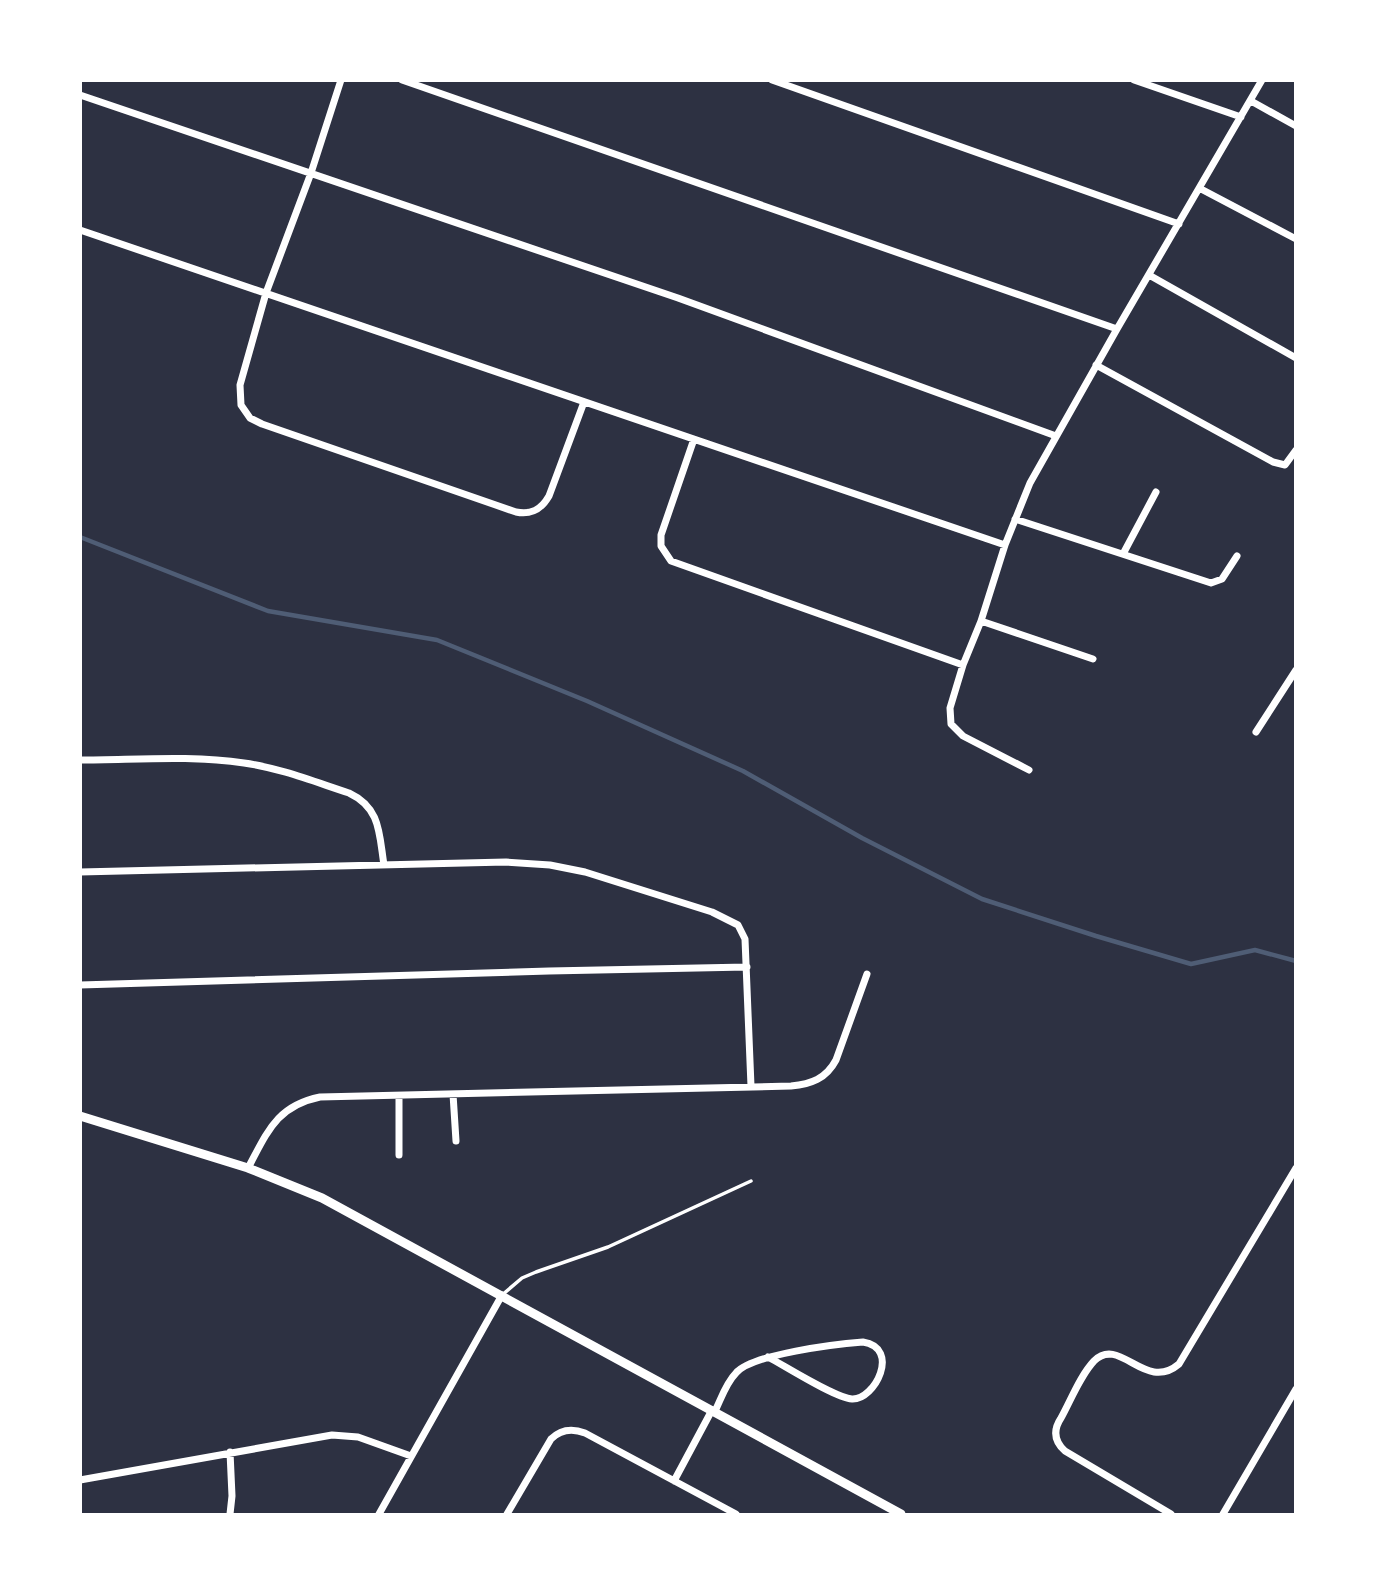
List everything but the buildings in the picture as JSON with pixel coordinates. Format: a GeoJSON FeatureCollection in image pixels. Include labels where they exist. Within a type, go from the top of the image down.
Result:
{"type":"FeatureCollection","features":[{"type":"Feature","properties":{"kind":"street"},"geometry":{"type":"LineString","coordinates":[[341,80],[311,173],[266,293],[239,392],[241,405],[250,418],[516,512],[532,512],[546,501],[584,402]]}},
{"type":"Feature","properties":{"kind":"street"},"geometry":{"type":"LineString","coordinates":[[402,80],[1117,328]]}},
{"type":"Feature","properties":{"kind":"street"},"geometry":{"type":"LineString","coordinates":[[772,80],[1179,224]]}},
{"type":"Feature","properties":{"kind":"street"},"geometry":{"type":"LineString","coordinates":[[1134,80],[1241,117]]}},
{"type":"Feature","properties":{"kind":"street"},"geometry":{"type":"LineString","coordinates":[[1029,770],[963,736],[951,724],[950,708],[963,665],[1030,483],[1262,80]]}},
{"type":"Feature","properties":{"kind":"street"},"geometry":{"type":"LineString","coordinates":[[80,95],[678,298],[1056,436]]}},
{"type":"Feature","properties":{"kind":"street"},"geometry":{"type":"LineString","coordinates":[[1251,101],[1296,126]]}},
{"type":"Feature","properties":{"kind":"street"},"geometry":{"type":"LineString","coordinates":[[1201,189],[1296,239]]}},
{"type":"Feature","properties":{"kind":"street"},"geometry":{"type":"LineString","coordinates":[[80,230],[1005,545]]}},
{"type":"Feature","properties":{"kind":"street"},"geometry":{"type":"LineString","coordinates":[[1149,275],[1296,358]]}},
{"type":"Feature","properties":{"kind":"street"},"geometry":{"type":"LineString","coordinates":[[1096,365],[1273,462],[1285,465],[1296,450]]}},
{"type":"Feature","properties":{"kind":"street"},"geometry":{"type":"LineString","coordinates":[[694,439],[661,535],[662,546],[671,561],[963,665]]}},
{"type":"Feature","properties":{"kind":"street"},"geometry":{"type":"LineString","coordinates":[[1123,554],[1156,492]]}},
{"type":"Feature","properties":{"kind":"street"},"geometry":{"type":"LineString","coordinates":[[1015,519],[1212,583],[1222,579],[1237,556]]}},
{"type":"Feature","properties":{"kind":"street"},"geometry":{"type":"LineString","coordinates":[[981,621],[1093,659]]}},
{"type":"Feature","properties":{"kind":"street"},"geometry":{"type":"LineString","coordinates":[[1256,732],[1296,670]]}},
{"type":"Feature","properties":{"kind":"street"},"geometry":{"type":"LineString","coordinates":[[80,760],[187,759],[243,762],[349,793],[359,797],[373,812],[380,834],[384,865]]}},
{"type":"Feature","properties":{"kind":"street"},"geometry":{"type":"LineString","coordinates":[[80,872],[518,863],[550,865],[585,872],[712,912],[733,920],[744,939],[751,1086]]}},
{"type":"Feature","properties":{"kind":"street"},"geometry":{"type":"LineString","coordinates":[[80,985],[747,967]]}},
{"type":"Feature","properties":{"kind":"street"},"geometry":{"type":"LineString","coordinates":[[248,1168],[279,1116],[299,1103],[320,1097],[804,1085],[824,1076],[836,1060],[867,974]]}},
{"type":"Feature","properties":{"kind":"street"},"geometry":{"type":"LineString","coordinates":[[453,1094],[456,1141]]}},
{"type":"Feature","properties":{"kind":"street"},"geometry":{"type":"LineString","coordinates":[[399,1096],[399,1154]]}},
{"type":"Feature","properties":{"kind":"street"},"geometry":{"type":"LineString","coordinates":[[80,1116],[248,1168],[293,1185],[343,1209],[901,1514]]}},
{"type":"Feature","properties":{"kind":"street"},"geometry":{"type":"LineString","coordinates":[[1171,1514],[1065,1451],[1055,1436],[1057,1423],[1099,1357],[1117,1355],[1160,1374],[1179,1364],[1296,1168]]}},
{"type":"Feature","properties":{"kind":"street"},"geometry":{"type":"LineString","coordinates":[[379,1514],[502,1295]]}},
{"type":"Feature","properties":{"kind":"street"},"geometry":{"type":"LineString","coordinates":[[674,1481],[736,1373],[752,1362],[768,1357],[863,1342],[875,1346],[883,1359],[871,1388],[859,1398],[853,1399],[837,1394],[768,1357]]}},
{"type":"Feature","properties":{"kind":"street"},"geometry":{"type":"LineString","coordinates":[[1223,1514],[1296,1390]]}},
{"type":"Feature","properties":{"kind":"street"},"geometry":{"type":"LineString","coordinates":[[507,1514],[551,1439],[568,1430],[585,1433],[736,1514]]}},
{"type":"Feature","properties":{"kind":"street"},"geometry":{"type":"LineString","coordinates":[[80,1480],[320,1436],[345,1434],[411,1456]]}},
{"type":"Feature","properties":{"kind":"street"},"geometry":{"type":"LineString","coordinates":[[230,1452],[230,1514]]}},
{"type":"Feature","properties":{"kind":"lane"},"geometry":{"type":"LineString","coordinates":[[502,1295],[522,1278],[608,1247],[751,1181]]}},
{"type":"Feature","properties":{"kind":"waterway"},"geometry":{"type":"LineString","coordinates":[[80,537],[268,611],[437,640],[587,701],[743,771],[862,838],[982,899],[1191,964],[1255,950],[1296,961]]}}]}
